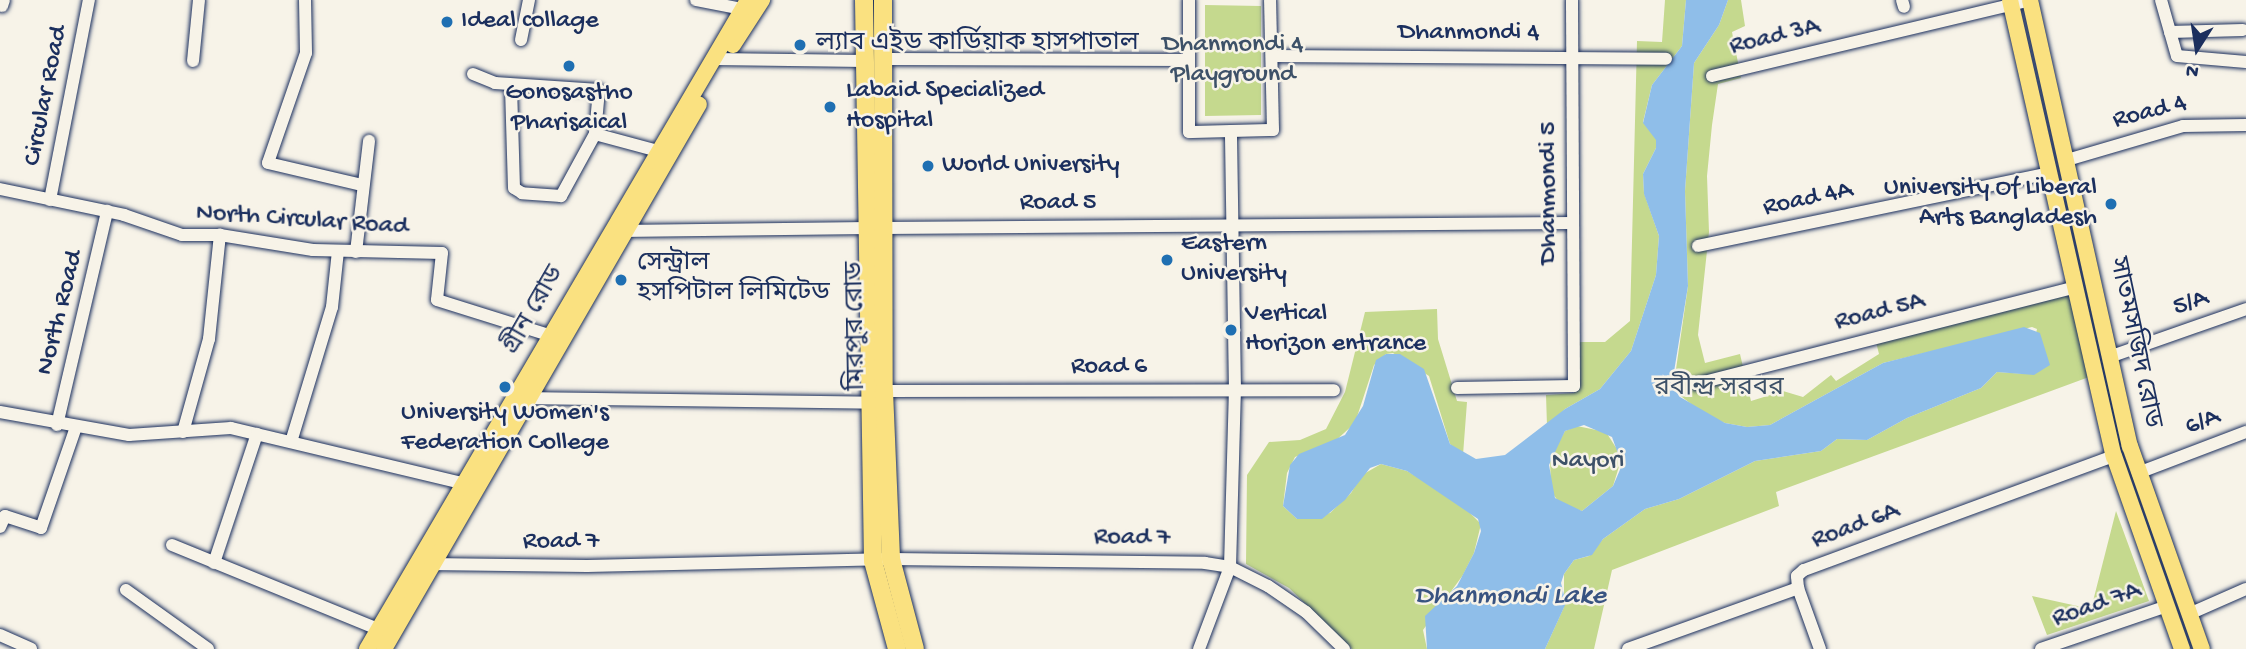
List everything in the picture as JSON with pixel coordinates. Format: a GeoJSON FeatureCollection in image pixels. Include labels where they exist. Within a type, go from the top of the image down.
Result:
{"type":"FeatureCollection","features":[{"type":"Feature","properties":{"kind":"highway","name":"মিরপুর রোড"},"geometry":{"type":"LineString","coordinates":[[864,0],[865,61],[876,228]]}},
{"type":"Feature","properties":{"kind":"highway","name":"মিরপুর রোড"},"geometry":{"type":"LineString","coordinates":[[883,0],[884,60],[876,228],[877,397],[882,560],[897,649]]}},
{"type":"Feature","properties":{"kind":"highway","name":"মিরপুর রোড"},"geometry":{"type":"LineString","coordinates":[[882,560],[915,649]]}},
{"type":"Feature","properties":{"kind":"main road","name":"গ্রীন রোড"},"geometry":{"type":"LineString","coordinates":[[384,649],[462,483],[549,335],[618,231],[658,151],[762,0]]}},
{"type":"Feature","properties":{"kind":"main road","name":"সাতমসজিদ রোড"},"geometry":{"type":"LineString","coordinates":[[2030,0],[2138,473],[2202,649]]}},
{"type":"Feature","properties":{"kind":"main road","name":"গ্রীন রোড"},"geometry":{"type":"LineString","coordinates":[[367,649],[527,398],[618,231],[719,59],[745,2]]}},
{"type":"Feature","properties":{"kind":"main road","name":"সাতমসজিদ রোড"},"geometry":{"type":"LineString","coordinates":[[2010,2],[2114,456],[2182,649]]}},
{"type":"Feature","properties":{"kind":"street","name":"Circular Road"},"geometry":{"type":"LineString","coordinates":[[50,200],[89,0]]}},
{"type":"Feature","properties":{"kind":"street"},"geometry":{"type":"LineString","coordinates":[[193,61],[199,0]]}},
{"type":"Feature","properties":{"kind":"street"},"geometry":{"type":"LineString","coordinates":[[305,0],[306,53],[268,163],[362,185]]}},
{"type":"Feature","properties":{"kind":"street"},"geometry":{"type":"LineString","coordinates":[[521,40],[529,0]]}},
{"type":"Feature","properties":{"kind":"street"},"geometry":{"type":"LineString","coordinates":[[696,0],[745,2]]}},
{"type":"Feature","properties":{"kind":"street"},"geometry":{"type":"LineString","coordinates":[[1189,0],[1189,132],[1273,130],[1270,0]]}},
{"type":"Feature","properties":{"kind":"street","name":"Dhanmondi 5"},"geometry":{"type":"LineString","coordinates":[[1457,388],[1574,386],[1572,0]]}},
{"type":"Feature","properties":{"kind":"street","name":"Road 3A"},"geometry":{"type":"LineString","coordinates":[[1712,76],[2010,2],[2030,0]]}},
{"type":"Feature","properties":{"kind":"street"},"geometry":{"type":"LineString","coordinates":[[2161,0],[2180,58],[2246,62]]}},
{"type":"Feature","properties":{"kind":"street"},"geometry":{"type":"LineString","coordinates":[[2170,32],[2243,30]]}},
{"type":"Feature","properties":{"kind":"street","name":"Dhanmondi 4"},"geometry":{"type":"LineString","coordinates":[[1272,56],[1666,59]]}},
{"type":"Feature","properties":{"kind":"street"},"geometry":{"type":"LineString","coordinates":[[719,59],[865,61]]}},
{"type":"Feature","properties":{"kind":"street"},"geometry":{"type":"LineString","coordinates":[[884,60],[1189,60]]}},
{"type":"Feature","properties":{"kind":"street"},"geometry":{"type":"LineString","coordinates":[[473,74],[511,85],[597,88],[595,134],[565,194],[518,191],[513,188],[511,85]]}},
{"type":"Feature","properties":{"kind":"street","name":"Road 4"},"geometry":{"type":"LineString","coordinates":[[2067,160],[2183,126],[2246,125]]}},
{"type":"Feature","properties":{"kind":"street"},"geometry":{"type":"LineString","coordinates":[[1199,649],[1230,567],[1235,391],[1231,131]]}},
{"type":"Feature","properties":{"kind":"street"},"geometry":{"type":"LineString","coordinates":[[595,134],[658,151]]}},
{"type":"Feature","properties":{"kind":"street"},"geometry":{"type":"LineString","coordinates":[[356,252],[369,141]]}},
{"type":"Feature","properties":{"kind":"street","name":"Road 4A"},"geometry":{"type":"LineString","coordinates":[[1698,246],[2050,173]]}},
{"type":"Feature","properties":{"kind":"street","name":"North Circular Road"},"geometry":{"type":"LineString","coordinates":[[0,190],[107,211],[182,235],[220,235],[338,251],[442,253],[437,300],[549,335]]}},
{"type":"Feature","properties":{"kind":"street","name":"North Road"},"geometry":{"type":"LineString","coordinates":[[57,425],[107,211]]}},
{"type":"Feature","properties":{"kind":"street","name":"Road 5"},"geometry":{"type":"LineString","coordinates":[[618,231],[1573,223]]}},
{"type":"Feature","properties":{"kind":"street"},"geometry":{"type":"LineString","coordinates":[[183,432],[209,339],[220,235]]}},
{"type":"Feature","properties":{"kind":"street"},"geometry":{"type":"LineString","coordinates":[[291,442],[332,307],[338,251]]}},
{"type":"Feature","properties":{"kind":"street","name":"Road 5A"},"geometry":{"type":"LineString","coordinates":[[1696,384],[2076,287]]}},
{"type":"Feature","properties":{"kind":"street","name":"5/A"},"geometry":{"type":"LineString","coordinates":[[2112,356],[2246,309]]}},
{"type":"Feature","properties":{"kind":"street","name":"Road 6"},"geometry":{"type":"LineString","coordinates":[[527,398],[877,397],[1334,390]]}},
{"type":"Feature","properties":{"kind":"street"},"geometry":{"type":"LineString","coordinates":[[0,412],[57,425],[129,435],[226,428],[462,483]]}},
{"type":"Feature","properties":{"kind":"street"},"geometry":{"type":"LineString","coordinates":[[0,527],[5,516],[41,528],[76,427]]}},
{"type":"Feature","properties":{"kind":"street","name":"6/A"},"geometry":{"type":"LineString","coordinates":[[2138,473],[2246,432]]}},
{"type":"Feature","properties":{"kind":"street"},"geometry":{"type":"LineString","coordinates":[[214,563],[257,434]]}},
{"type":"Feature","properties":{"kind":"street","name":"Road 6A"},"geometry":{"type":"LineString","coordinates":[[1628,649],[1798,588],[1797,576],[1804,570],[2114,456]]}},
{"type":"Feature","properties":{"kind":"street"},"geometry":{"type":"LineString","coordinates":[[172,545],[378,629]]}},
{"type":"Feature","properties":{"kind":"street","name":"Road 7"},"geometry":{"type":"LineString","coordinates":[[424,563],[882,560],[1172,562],[1230,567],[1288,598],[1344,649]]}},
{"type":"Feature","properties":{"kind":"street"},"geometry":{"type":"LineString","coordinates":[[1798,588],[1820,649]]}},
{"type":"Feature","properties":{"kind":"street"},"geometry":{"type":"LineString","coordinates":[[2189,614],[2246,589]]}},
{"type":"Feature","properties":{"kind":"street"},"geometry":{"type":"LineString","coordinates":[[126,590],[208,649]]}},
{"type":"Feature","properties":{"kind":"street","name":"Road 7A"},"geometry":{"type":"LineString","coordinates":[[2041,649],[2167,606]]}},
{"type":"Feature","properties":{"kind":"street"},"geometry":{"type":"LineString","coordinates":[[0,635],[31,649]]}},
{"type":"Feature","properties":{"kind":"green space"},"geometry":{"type":"Polygon","coordinates":[[[1665,0],[1686,0],[1682,46],[1652,85],[1643,122],[1656,139],[1656,148],[1643,174],[1644,193],[1659,236],[1656,275],[1631,351],[1600,389],[1565,409],[1547,426],[1546,395],[1574,393],[1574,342],[1605,342],[1630,321],[1637,41],[1662,42],[1665,0]]]}},
{"type":"Feature","properties":{"kind":"green space","name":"রবীন্দ্র সরবর"},"geometry":{"type":"Polygon","coordinates":[[[1728,0],[1741,0],[1745,26],[1732,32],[1741,78],[1718,84],[1712,125],[1707,176],[1709,232],[1698,335],[1705,363],[1740,354],[1751,401],[1783,391],[1803,397],[1831,375],[1836,381],[1879,354],[1875,338],[2067,289],[2089,377],[1776,492],[1779,506],[1612,570],[1594,649],[1545,649],[1564,607],[1564,574],[1574,560],[1589,556],[1603,539],[1645,509],[1679,499],[1755,461],[1821,451],[1837,439],[1867,440],[1907,418],[1981,388],[1997,372],[2027,374],[2037,329],[2032,327],[1883,363],[1770,425],[1747,427],[1725,423],[1704,414],[1673,390],[1688,286],[1685,191],[1694,63],[1719,25],[1728,0]]]}},
{"type":"Feature","properties":{"kind":"green space","name":"Dhanmondi 4 Playground"},"geometry":{"type":"Polygon","coordinates":[[[1205,5],[1261,6],[1261,115],[1205,116],[1205,5]]]}},
{"type":"Feature","properties":{"kind":"green space"},"geometry":{"type":"Polygon","coordinates":[[[1437,309],[1438,339],[1457,401],[1467,402],[1463,455],[1450,444],[1429,376],[1393,353],[1386,354],[1374,365],[1355,423],[1333,443],[1295,457],[1287,473],[1283,506],[1297,519],[1330,513],[1351,493],[1362,475],[1381,464],[1407,471],[1459,502],[1481,524],[1474,553],[1463,575],[1423,630],[1427,649],[1352,649],[1289,588],[1246,564],[1247,475],[1269,442],[1300,440],[1326,429],[1345,392],[1365,312],[1437,309]]]}},
{"type":"Feature","properties":{"kind":"green space","name":"Nayori"},"geometry":{"type":"Polygon","coordinates":[[[1577,426],[1606,432],[1622,457],[1613,486],[1582,511],[1560,504],[1551,491],[1550,458],[1565,431],[1577,426]]]}},
{"type":"Feature","properties":{"kind":"green space"},"geometry":{"type":"Polygon","coordinates":[[[2116,511],[2149,601],[2047,635],[2032,596],[2091,609],[2116,511]]]}},
{"type":"Feature","properties":{"kind":"water","name":"Dhanmondi Lake"},"geometry":{"type":"Polygon","coordinates":[[[1686,0],[1728,0],[1719,25],[1694,63],[1685,191],[1688,286],[1672,384],[1680,397],[1725,423],[1747,427],[1770,425],[1883,363],[2024,327],[2040,333],[2050,365],[2034,375],[1997,372],[1981,388],[1907,418],[1867,440],[1837,439],[1821,451],[1755,461],[1679,499],[1645,509],[1603,539],[1592,555],[1574,560],[1564,574],[1561,583],[1566,603],[1545,649],[1427,649],[1425,616],[1457,586],[1474,553],[1481,531],[1478,519],[1407,471],[1381,464],[1370,468],[1345,500],[1322,519],[1297,519],[1283,506],[1290,465],[1299,454],[1345,435],[1363,406],[1376,360],[1386,354],[1400,354],[1424,369],[1450,444],[1476,459],[1505,455],[1565,409],[1600,389],[1631,351],[1656,275],[1659,236],[1644,194],[1643,174],[1656,148],[1656,140],[1643,123],[1652,85],[1682,46],[1686,0]],[[1584,425],[1565,431],[1549,465],[1555,498],[1582,511],[1613,486],[1622,465],[1612,437],[1584,425]]]}},
{"type":"Feature","properties":{"kind":"place","name":"Ideal collage"},"geometry":{"type":"Point","coordinates":[447,22]}},
{"type":"Feature","properties":{"kind":"place","name":"ল্যাব এইড কার্ডিয়াক হাসপাতাল"},"geometry":{"type":"Point","coordinates":[800,45]}},
{"type":"Feature","properties":{"kind":"place","name":"Gonosastho Pharisaical"},"geometry":{"type":"Point","coordinates":[569,66]}},
{"type":"Feature","properties":{"kind":"place","name":"Labaid Specialized Hospital"},"geometry":{"type":"Point","coordinates":[830,107]}},
{"type":"Feature","properties":{"kind":"place","name":"World University"},"geometry":{"type":"Point","coordinates":[928,166]}},
{"type":"Feature","properties":{"kind":"place","name":"University Of Liberal Arts Bangladesh"},"geometry":{"type":"Point","coordinates":[2111,204]}},
{"type":"Feature","properties":{"kind":"place","name":"Eastern University"},"geometry":{"type":"Point","coordinates":[1167,260]}},
{"type":"Feature","properties":{"kind":"place","name":"সেন্ট্রাল হসপিটাল লিমিটেড"},"geometry":{"type":"Point","coordinates":[621,280]}},
{"type":"Feature","properties":{"kind":"place","name":"Vertical Horizon entrance"},"geometry":{"type":"Point","coordinates":[1231,330]}},
{"type":"Feature","properties":{"kind":"place","name":"University Women's Federation College"},"geometry":{"type":"Point","coordinates":[505,387]}}]}
